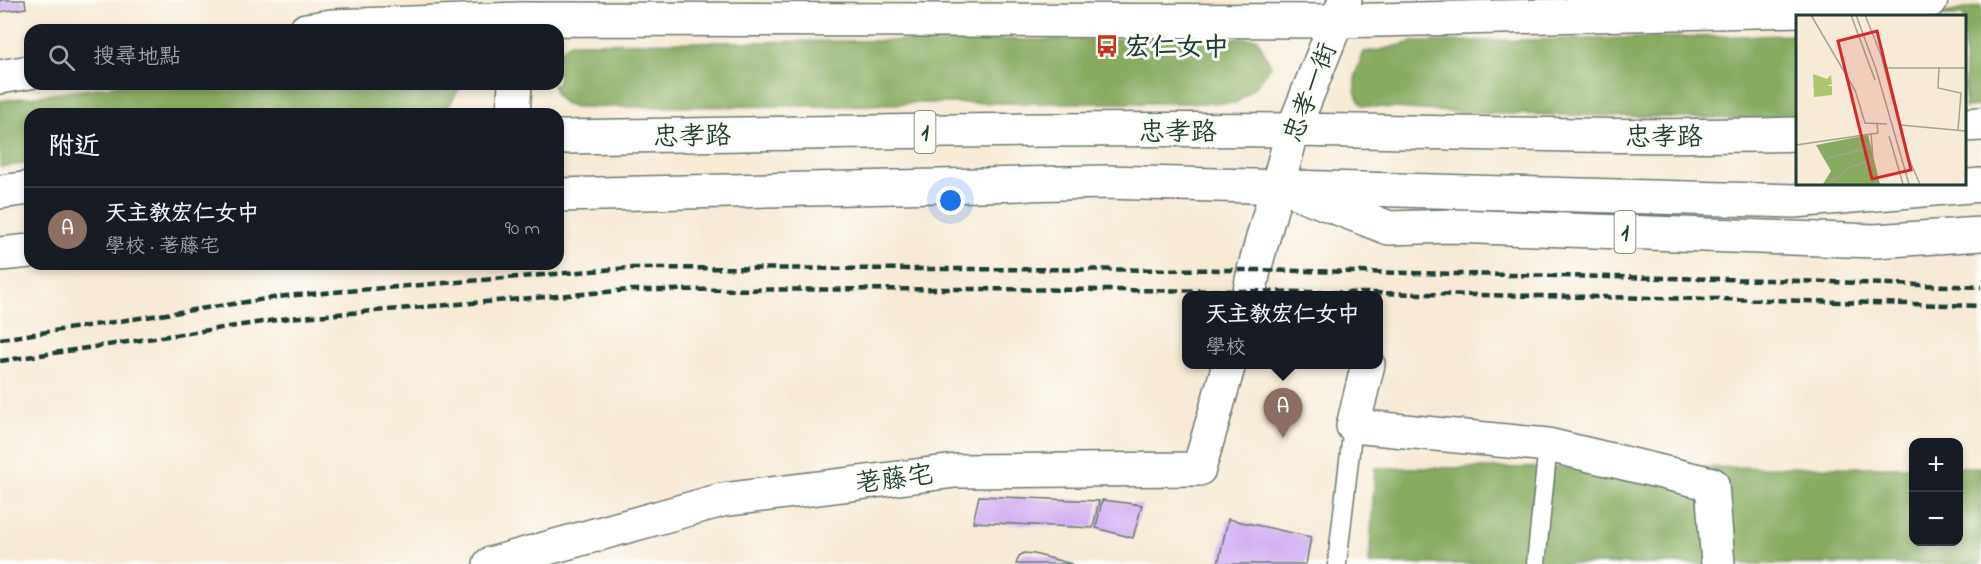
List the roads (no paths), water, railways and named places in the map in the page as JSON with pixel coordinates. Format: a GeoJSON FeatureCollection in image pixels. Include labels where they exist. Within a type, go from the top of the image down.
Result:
{"type":"FeatureCollection","features":[{"type":"Feature","properties":{"kind":"main road"},"geometry":{"type":"LineString","coordinates":[[370,24],[521,16],[1801,10],[1931,0]]}},
{"type":"Feature","properties":{"kind":"main road","name":"忠孝一街"},"geometry":{"type":"LineString","coordinates":[[1277,185],[1293,130],[1341,11]]}},
{"type":"Feature","properties":{"kind":"main road"},"geometry":{"type":"LineString","coordinates":[[0,76],[24,73]]}},
{"type":"Feature","properties":{"kind":"main road"},"geometry":{"type":"LineString","coordinates":[[513,108],[515,90]]}},
{"type":"Feature","properties":{"kind":"main road"},"geometry":{"type":"LineString","coordinates":[[1966,125],[1981,124]]}},
{"type":"Feature","properties":{"kind":"main road","name":"忠孝路"},"geometry":{"type":"LineString","coordinates":[[564,137],[1293,130],[1639,136],[1796,134]]}},
{"type":"Feature","properties":{"kind":"main road","name":"忠孝路"},"geometry":{"type":"LineString","coordinates":[[564,195],[1107,182],[1794,201],[1981,185]]}},
{"type":"Feature","properties":{"kind":"main road"},"geometry":{"type":"LineString","coordinates":[[1250,291],[1277,185]]}},
{"type":"Feature","properties":{"kind":"main road","name":"忠孝路"},"geometry":{"type":"LineString","coordinates":[[1277,185],[1389,228],[1463,227],[1875,241],[1981,234]]}},
{"type":"Feature","properties":{"kind":"main road"},"geometry":{"type":"LineString","coordinates":[[0,192],[24,189]]}},
{"type":"Feature","properties":{"kind":"main road"},"geometry":{"type":"LineString","coordinates":[[0,254],[24,252]]}},
{"type":"Feature","properties":{"kind":"main road","name":"荖藤宅"},"geometry":{"type":"LineString","coordinates":[[490,564],[722,500],[955,471],[1199,469],[1228,369]]}},
{"type":"Feature","properties":{"kind":"main road"},"geometry":{"type":"LineString","coordinates":[[1367,369],[1353,426],[1548,445],[1712,484],[1718,564]]}},
{"type":"Feature","properties":{"kind":"lane"},"geometry":{"type":"LineString","coordinates":[[1337,564],[1353,426]]}},
{"type":"Feature","properties":{"kind":"lane"},"geometry":{"type":"LineString","coordinates":[[1536,564],[1548,445]]}},
{"type":"Feature","properties":{"kind":"railway"},"geometry":{"type":"LineString","coordinates":[[0,339],[286,296],[628,268],[1254,270],[1769,280],[1981,287]]}},
{"type":"Feature","properties":{"kind":"railway"},"geometry":{"type":"LineString","coordinates":[[0,361],[289,318],[630,290],[1250,291]]}},
{"type":"Feature","properties":{"kind":"railway"},"geometry":{"type":"LineString","coordinates":[[1383,293],[1981,306]]}},
{"type":"Feature","properties":{"kind":"place","name":"宏仁女中"},"geometry":{"type":"Point","coordinates":[1107,46]}},
{"type":"Feature","properties":{"kind":"place","name":"天主教宏仁女中"},"geometry":{"type":"Point","coordinates":[1283,438]}}]}
